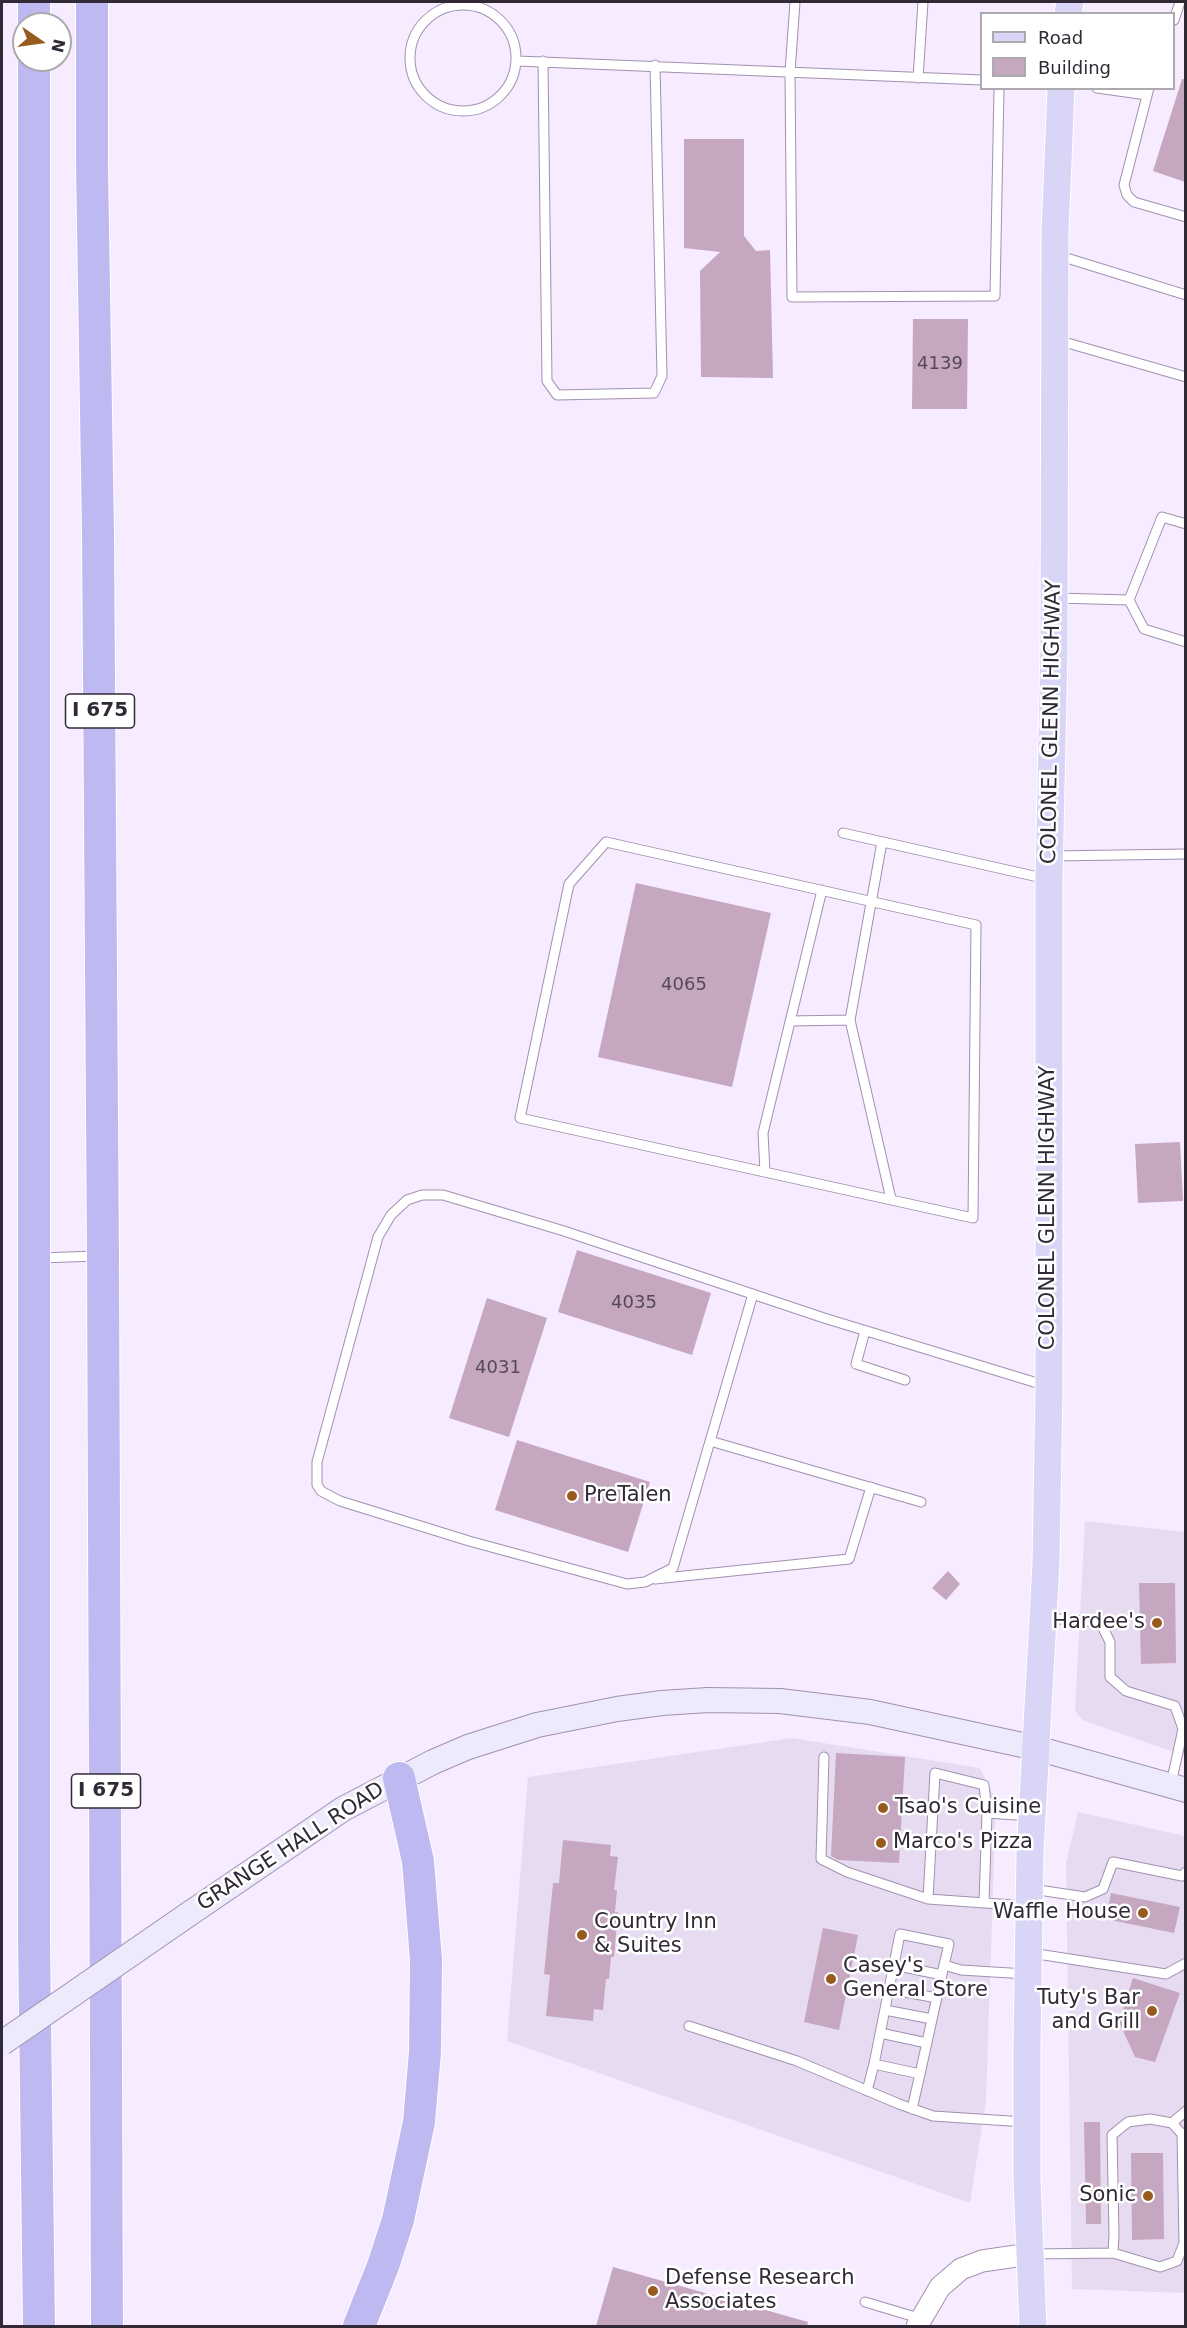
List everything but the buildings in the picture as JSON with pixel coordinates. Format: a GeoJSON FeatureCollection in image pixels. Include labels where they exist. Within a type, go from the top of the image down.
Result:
{"type":"FeatureCollection","features":[{"type":"Feature","properties":{"kind":"highway","name":"I 675"},"geometry":{"type":"LineString","coordinates":[[92,2],[103,1256],[107,2326]]}},
{"type":"Feature","properties":{"kind":"highway"},"geometry":{"type":"LineString","coordinates":[[92,165],[106,2]]}},
{"type":"Feature","properties":{"kind":"highway"},"geometry":{"type":"LineString","coordinates":[[34,72],[34,1939],[39,2326]]}},
{"type":"Feature","properties":{"kind":"highway"},"geometry":{"type":"LineString","coordinates":[[358,2326],[383,2266],[398,2220],[417,2131],[425,2052],[426,1960],[418,1861],[399,1778]]}},
{"type":"Feature","properties":{"kind":"main road","name":"COLONEL GLENN HIGHWAY"},"geometry":{"type":"LineString","coordinates":[[1033,2326],[1027,2122],[1028,1963],[1032,1816],[1043,1618],[1050,1387],[1050,868],[1054,598],[1055,254],[1060,90]]}},
{"type":"Feature","properties":{"kind":"main road","name":"GRANGE HALL ROAD"},"geometry":{"type":"LineString","coordinates":[[2,2043],[322,1823],[399,1778],[468,1747],[537,1725],[617,1709],[708,1700],[780,1701],[870,1712],[1036,1748],[1178,1788]]}},
{"type":"Feature","properties":{"kind":"street"},"geometry":{"type":"LineString","coordinates":[[919,2323],[940,2287],[961,2269],[982,2261],[1030,2254]]}},
{"type":"Feature","properties":{"kind":"lane"},"geometry":{"type":"LineString","coordinates":[[795,2],[790,72],[792,297],[994,296],[999,90]]}},
{"type":"Feature","properties":{"kind":"lane"},"geometry":{"type":"LineString","coordinates":[[918,78],[923,2]]}},
{"type":"Feature","properties":{"kind":"lane"},"geometry":{"type":"LineString","coordinates":[[464,4],[480,7],[495,15],[507,28],[514,44],[517,61],[512,77],[498,97],[472,110],[456,111],[428,99],[421,91],[411,70],[409,55],[411,44],[422,23],[432,14],[447,6],[464,4]]}},
{"type":"Feature","properties":{"kind":"lane"},"geometry":{"type":"LineString","coordinates":[[517,61],[980,80]]}},
{"type":"Feature","properties":{"kind":"lane"},"geometry":{"type":"LineString","coordinates":[[543,61],[547,381],[557,395],[654,393],[662,376],[654,65]]}},
{"type":"Feature","properties":{"kind":"lane"},"geometry":{"type":"LineString","coordinates":[[1122,90],[1148,92],[1124,185],[1127,195],[1134,202],[1185,217]]}},
{"type":"Feature","properties":{"kind":"lane"},"geometry":{"type":"LineString","coordinates":[[1055,254],[1185,295]]}},
{"type":"Feature","properties":{"kind":"lane"},"geometry":{"type":"LineString","coordinates":[[1055,339],[1185,377]]}},
{"type":"Feature","properties":{"kind":"lane"},"geometry":{"type":"LineString","coordinates":[[1185,524],[1162,517],[1129,600],[1144,629],[1185,642]]}},
{"type":"Feature","properties":{"kind":"lane"},"geometry":{"type":"LineString","coordinates":[[1054,598],[1129,600]]}},
{"type":"Feature","properties":{"kind":"lane"},"geometry":{"type":"LineString","coordinates":[[843,833],[882,842],[1050,868],[1185,854]]}},
{"type":"Feature","properties":{"kind":"lane"},"geometry":{"type":"LineString","coordinates":[[606,842],[870,901],[976,925],[973,1218],[520,1118],[569,884],[606,842]]}},
{"type":"Feature","properties":{"kind":"lane"},"geometry":{"type":"LineString","coordinates":[[882,842],[850,1020],[891,1199]]}},
{"type":"Feature","properties":{"kind":"lane"},"geometry":{"type":"LineString","coordinates":[[765,1172],[763,1133],[822,890]]}},
{"type":"Feature","properties":{"kind":"lane"},"geometry":{"type":"LineString","coordinates":[[790,1021],[850,1020]]}},
{"type":"Feature","properties":{"kind":"lane"},"geometry":{"type":"LineString","coordinates":[[871,1487],[849,1559],[627,1584],[469,1541],[340,1501],[321,1491],[317,1485],[317,1462],[378,1237],[391,1215],[407,1200],[422,1196],[443,1195],[564,1231],[865,1331],[1050,1387]]}},
{"type":"Feature","properties":{"kind":"lane"},"geometry":{"type":"LineString","coordinates":[[34,1258],[103,1256]]}},
{"type":"Feature","properties":{"kind":"lane"},"geometry":{"type":"LineString","coordinates":[[650,1580],[673,1568],[753,1294]]}},
{"type":"Feature","properties":{"kind":"lane"},"geometry":{"type":"LineString","coordinates":[[865,1331],[856,1364],[905,1380]]}},
{"type":"Feature","properties":{"kind":"lane"},"geometry":{"type":"LineString","coordinates":[[710,1441],[921,1502]]}},
{"type":"Feature","properties":{"kind":"lane"},"geometry":{"type":"LineString","coordinates":[[1043,1618],[1100,1622],[1110,1642],[1110,1677],[1126,1691],[1175,1706],[1183,1729],[1178,1788]]}},
{"type":"Feature","properties":{"kind":"lane"},"geometry":{"type":"LineString","coordinates":[[824,1757],[821,1859],[847,1872],[928,1899],[984,1903],[1029,1897],[1085,1897],[1103,1889],[1113,1862],[1182,1875],[1185,1872]]}},
{"type":"Feature","properties":{"kind":"lane"},"geometry":{"type":"LineString","coordinates":[[928,1899],[935,1773],[984,1785],[987,1813],[984,1903]]}},
{"type":"Feature","properties":{"kind":"lane"},"geometry":{"type":"LineString","coordinates":[[987,1813],[1032,1816]]}},
{"type":"Feature","properties":{"kind":"lane"},"geometry":{"type":"LineString","coordinates":[[867,2091],[900,1934],[949,1944],[912,2109]]}},
{"type":"Feature","properties":{"kind":"lane"},"geometry":{"type":"LineString","coordinates":[[894,1965],[961,1970],[1028,1963],[1166,1974],[1185,1963]]}},
{"type":"Feature","properties":{"kind":"lane"},"geometry":{"type":"LineString","coordinates":[[889,1989],[937,1998]]}},
{"type":"Feature","properties":{"kind":"lane"},"geometry":{"type":"LineString","coordinates":[[885,2010],[932,2019]]}},
{"type":"Feature","properties":{"kind":"lane"},"geometry":{"type":"LineString","coordinates":[[689,2026],[797,2061],[933,2116],[1027,2122]]}},
{"type":"Feature","properties":{"kind":"lane"},"geometry":{"type":"LineString","coordinates":[[880,2033],[927,2043]]}},
{"type":"Feature","properties":{"kind":"lane"},"geometry":{"type":"LineString","coordinates":[[874,2064],[920,2074]]}},
{"type":"Feature","properties":{"kind":"lane"},"geometry":{"type":"LineString","coordinates":[[1172,2123],[1185,2111]]}},
{"type":"Feature","properties":{"kind":"lane"},"geometry":{"type":"LineString","coordinates":[[1030,2254],[1113,2253],[1160,2267],[1177,2260],[1184,2243],[1182,2134],[1172,2123],[1150,2119],[1128,2122],[1112,2134],[1113,2253]]}},
{"type":"Feature","properties":{"kind":"lane"},"geometry":{"type":"LineString","coordinates":[[865,2302],[919,2323]]}},
{"type":"Feature","properties":{"kind":"shaded area"},"geometry":{"type":"Polygon","coordinates":[[[1085,1521],[1185,1532],[1185,1756],[1082,1720],[1075,1710],[1085,1521]]]}},
{"type":"Feature","properties":{"kind":"shaded area"},"geometry":{"type":"Polygon","coordinates":[[[792,1738],[980,1768],[996,1800],[986,2100],[970,2203],[507,2041],[528,1777],[792,1738]]]}},
{"type":"Feature","properties":{"kind":"shaded area"},"geometry":{"type":"Polygon","coordinates":[[[1078,1812],[1185,1836],[1186,2293],[1072,2289],[1066,1864],[1078,1812]]]}},
{"type":"Feature","properties":{"kind":"place","name":"PreTalen"},"geometry":{"type":"Point","coordinates":[572,1496]}},
{"type":"Feature","properties":{"kind":"place","name":"Hardee's"},"geometry":{"type":"Point","coordinates":[1157,1623]}},
{"type":"Feature","properties":{"kind":"place","name":"Tsao's Cuisine"},"geometry":{"type":"Point","coordinates":[883,1808]}},
{"type":"Feature","properties":{"kind":"place","name":"Marco's Pizza"},"geometry":{"type":"Point","coordinates":[881,1843]}},
{"type":"Feature","properties":{"kind":"place","name":"Waffle House"},"geometry":{"type":"Point","coordinates":[1143,1913]}},
{"type":"Feature","properties":{"kind":"place","name":"Country Inn & Suites"},"geometry":{"type":"Point","coordinates":[582,1935]}},
{"type":"Feature","properties":{"kind":"place","name":"Casey's General Store"},"geometry":{"type":"Point","coordinates":[831,1979]}},
{"type":"Feature","properties":{"kind":"place","name":"Tuty's Bar and Grill"},"geometry":{"type":"Point","coordinates":[1152,2011]}},
{"type":"Feature","properties":{"kind":"place","name":"Sonic"},"geometry":{"type":"Point","coordinates":[1148,2196]}},
{"type":"Feature","properties":{"kind":"place","name":"Defense Research Associates"},"geometry":{"type":"Point","coordinates":[653,2291]}}]}
